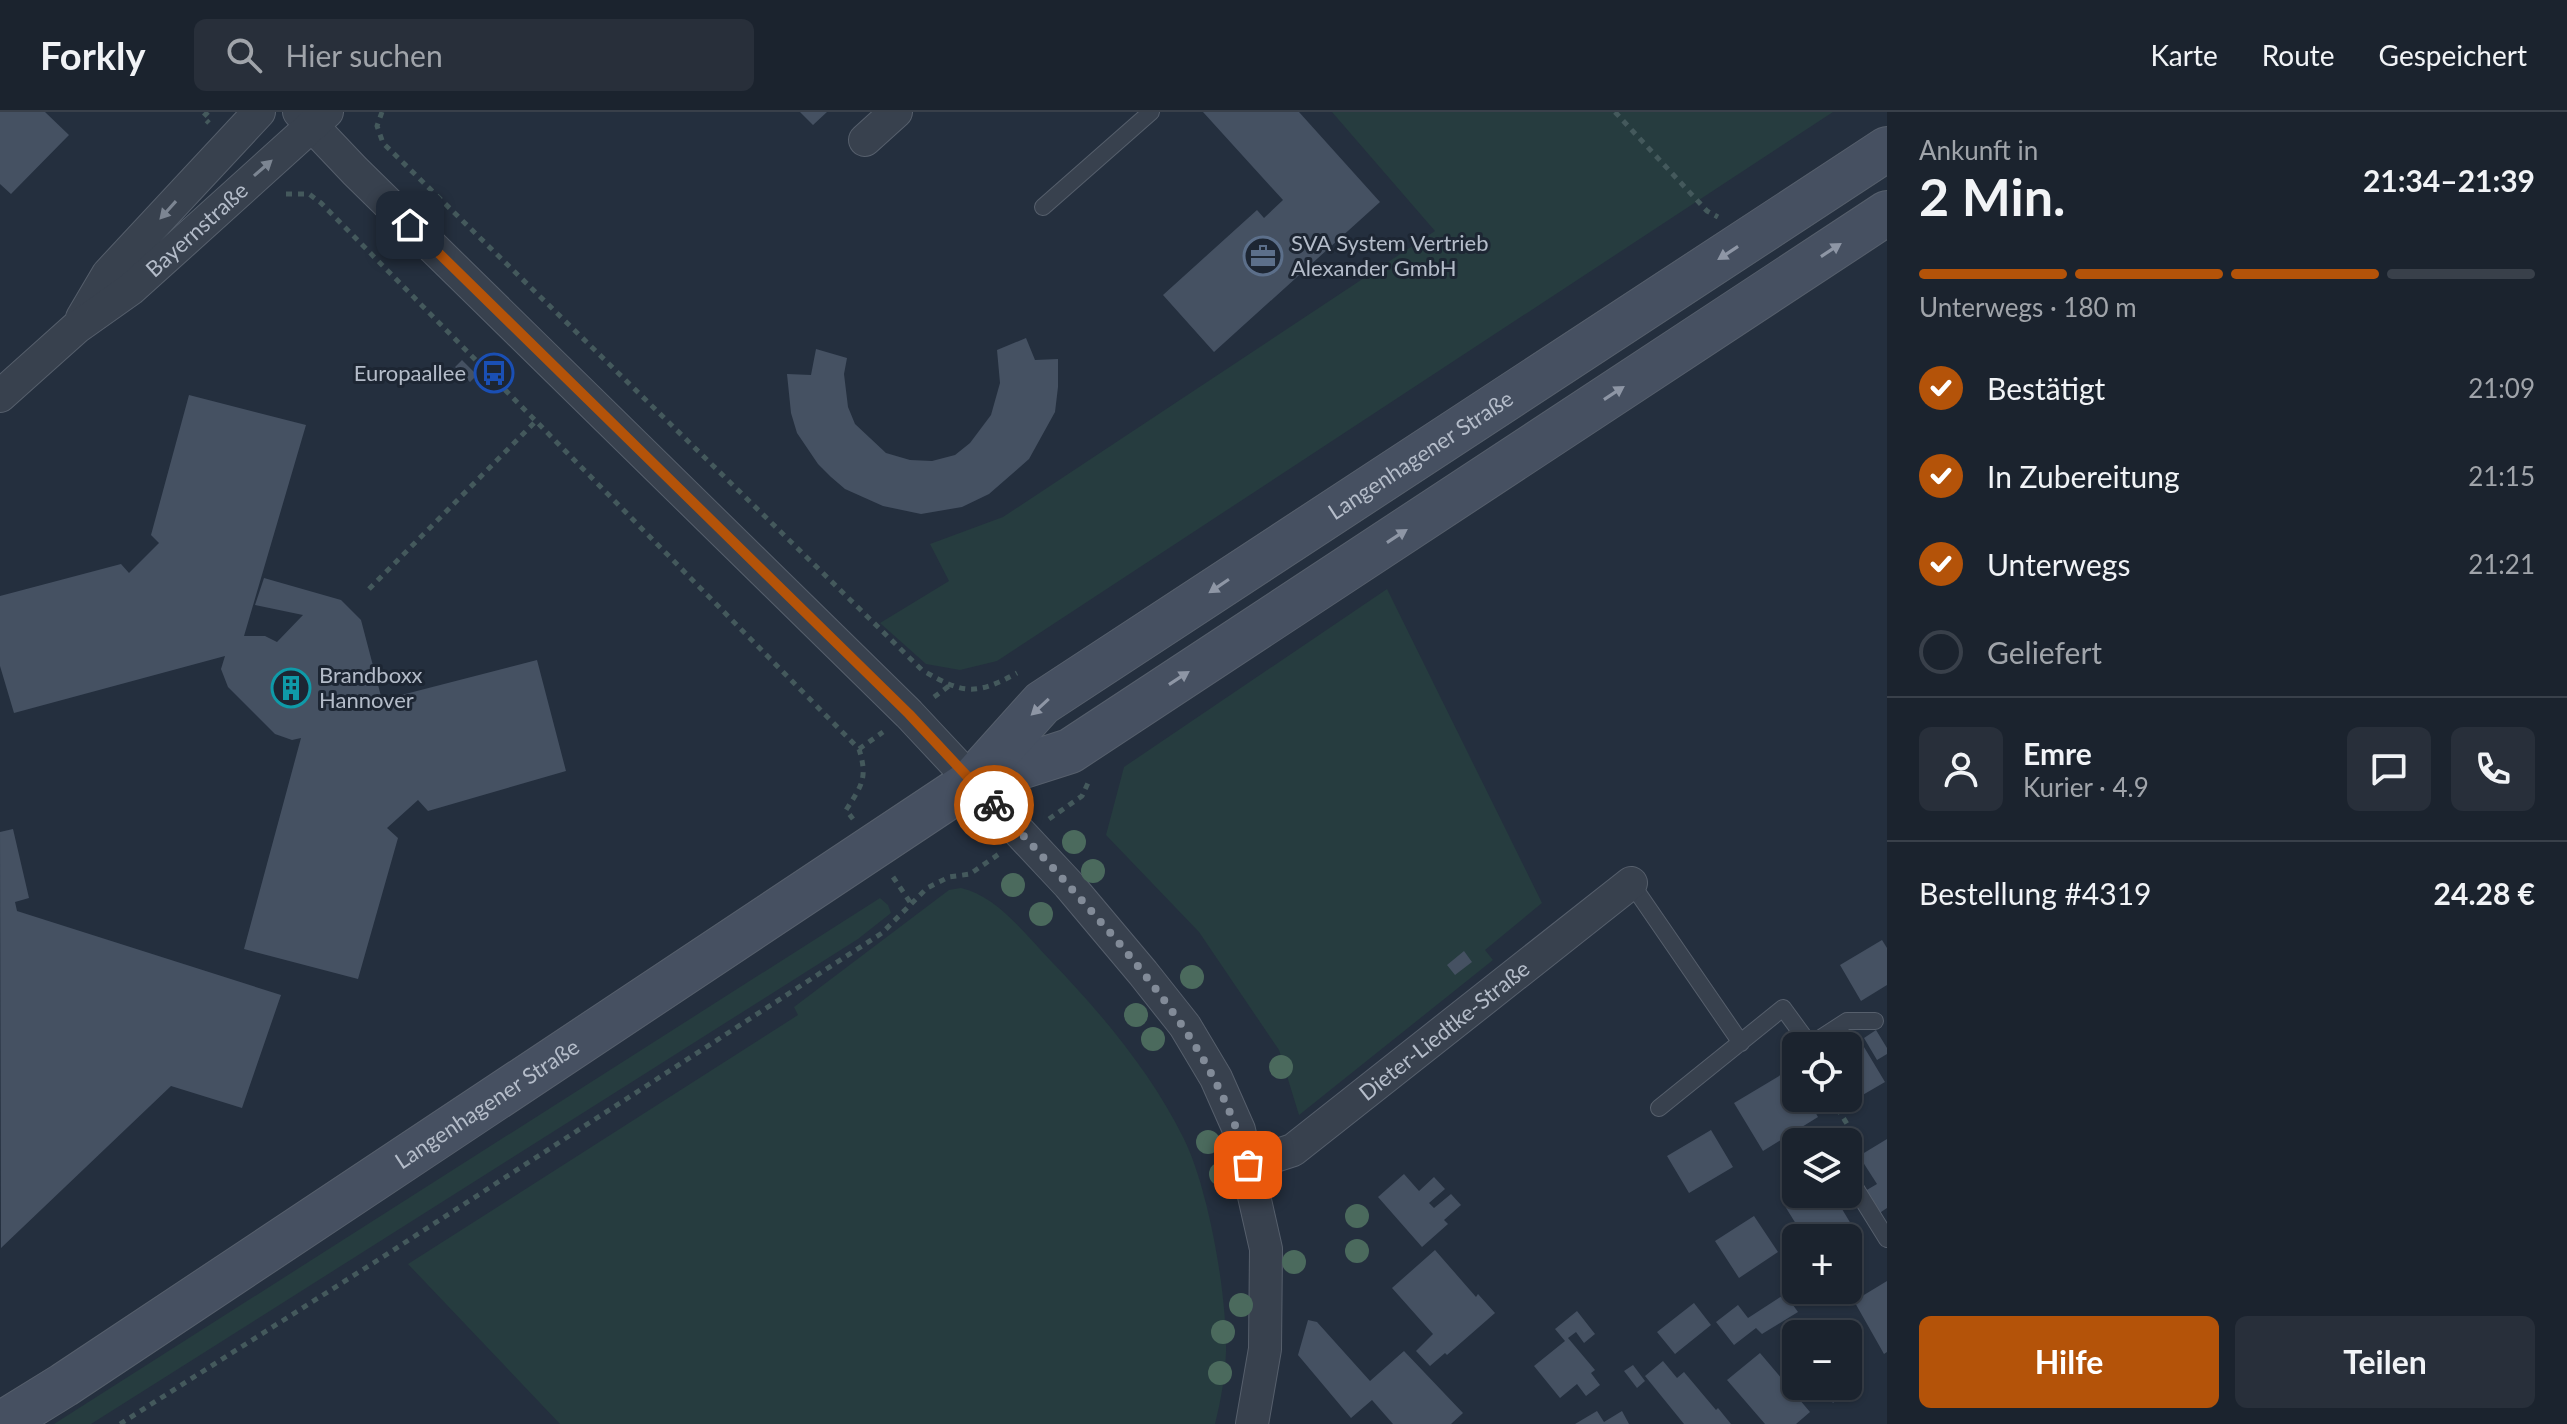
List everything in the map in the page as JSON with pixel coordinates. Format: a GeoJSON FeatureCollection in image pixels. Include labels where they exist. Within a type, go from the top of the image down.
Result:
{"type":"FeatureCollection","features":[{"type":"Feature","properties":{"kind":"main road","name":"Langenhagener Straße"},"geometry":{"type":"LineString","coordinates":[[1,1424],[78,1376],[971,782],[1042,703],[1887,149]]}},
{"type":"Feature","properties":{"kind":"main road","name":"Langenhagener Straße"},"geometry":{"type":"LineString","coordinates":[[971,782],[1070,751],[1887,213]]}},
{"type":"Feature","properties":{"kind":"street","name":"Bayernstraße"},"geometry":{"type":"LineString","coordinates":[[76,328],[108,274],[259,112]]}},
{"type":"Feature","properties":{"kind":"street"},"geometry":{"type":"LineString","coordinates":[[865,140],[896,112]]}},
{"type":"Feature","properties":{"kind":"street","name":"Bayernstraße"},"geometry":{"type":"LineString","coordinates":[[0,396],[76,328],[131,289],[313,117]]}},
{"type":"Feature","properties":{"kind":"street"},"geometry":{"type":"LineString","coordinates":[[313,117],[909,714],[1069,885],[1185,1026],[1216,1078],[1239,1130],[1266,1249],[1265,1349],[1252,1424]]}},
{"type":"Feature","properties":{"kind":"street","name":"Dieter-Liedtke-Straße"},"geometry":{"type":"LineString","coordinates":[[1248,1165],[1293,1150],[1631,883]]}},
{"type":"Feature","properties":{"kind":"lane"},"geometry":{"type":"LineString","coordinates":[[1043,207],[1151,112]]}},
{"type":"Feature","properties":{"kind":"lane"},"geometry":{"type":"LineString","coordinates":[[1631,883],[1741,1043]]}},
{"type":"Feature","properties":{"kind":"lane"},"geometry":{"type":"LineString","coordinates":[[1659,1108],[1783,1008],[1810,1045],[1847,1021],[1875,1021]]}},
{"type":"Feature","properties":{"kind":"lane"},"geometry":{"type":"LineString","coordinates":[[1862,1199],[1887,1239]]}},
{"type":"Feature","properties":{"kind":"path"},"geometry":{"type":"LineString","coordinates":[[382,112],[377,126],[383,143],[922,670],[949,686],[971,690],[995,685],[1021,670]]}},
{"type":"Feature","properties":{"kind":"path"},"geometry":{"type":"LineString","coordinates":[[1615,112],[1707,211],[1726,221]]}},
{"type":"Feature","properties":{"kind":"path"},"geometry":{"type":"LineString","coordinates":[[282,194],[309,194],[321,203],[859,749],[865,768],[860,789],[846,810]]}},
{"type":"Feature","properties":{"kind":"path"},"geometry":{"type":"LineString","coordinates":[[369,589],[536,421]]}},
{"type":"Feature","properties":{"kind":"path"},"geometry":{"type":"LineString","coordinates":[[120,1424],[392,1252],[882,933],[927,888],[949,877],[970,874]]}},
{"type":"Feature","properties":{"kind":"green space"},"geometry":{"type":"Polygon","coordinates":[[[1332,112],[1833,112],[997,661],[960,670],[926,664],[880,623],[949,581],[930,544],[1003,517],[1435,231],[1332,112]]]}},
{"type":"Feature","properties":{"kind":"green space"},"geometry":{"type":"Polygon","coordinates":[[[1387,589],[1542,903],[1485,950],[1493,960],[1299,1115],[1279,1050],[1199,932],[1106,835],[1124,767],[1387,589]]]}},
{"type":"Feature","properties":{"kind":"green space"},"geometry":{"type":"Polygon","coordinates":[[[961,888],[974,892],[999,908],[1088,1001],[1141,1067],[1184,1139],[1209,1214],[1220,1273],[1226,1329],[1225,1361],[1215,1424],[560,1424],[408,1264],[798,1015],[794,1007],[949,890],[961,888]]]}},
{"type":"Feature","properties":{"kind":"green space"},"geometry":{"type":"Polygon","coordinates":[[[880,898],[891,913],[858,939],[91,1424],[54,1424],[880,898]]]}},
{"type":"Feature","properties":{"kind":"building"},"geometry":{"type":"Polygon","coordinates":[[[0,112],[45,112],[69,135],[11,194],[0,184],[0,112]]]}},
{"type":"Feature","properties":{"kind":"building"},"geometry":{"type":"Polygon","coordinates":[[[800,112],[827,112],[813,125],[800,112]]]}},
{"type":"Feature","properties":{"kind":"building","name":"SVA System Vertrieb Alexander GmbH"},"geometry":{"type":"Polygon","coordinates":[[[1203,112],[1299,112],[1380,202],[1214,352],[1163,295],[1257,210],[1264,218],[1283,200],[1203,112]]]}},
{"type":"Feature","properties":{"kind":"building"},"geometry":{"type":"Polygon","coordinates":[[[1026,338],[1035,360],[1058,359],[1055,412],[1029,459],[989,494],[962,507],[921,514],[883,506],[845,489],[818,464],[797,433],[791,413],[787,374],[811,375],[816,349],[847,358],[844,374],[848,407],[855,424],[886,453],[910,460],[932,461],[955,455],[970,443],[991,415],[1000,383],[997,350],[1026,338]]]}},
{"type":"Feature","properties":{"kind":"building"},"geometry":{"type":"Polygon","coordinates":[[[462,360],[477,375],[470,382],[455,367],[462,360]]]}},
{"type":"Feature","properties":{"kind":"building","name":"Brandboxx Hannover"},"geometry":{"type":"Polygon","coordinates":[[[189,395],[306,425],[244,636],[265,636],[277,642],[303,615],[255,605],[264,578],[341,600],[361,620],[382,700],[537,660],[566,771],[428,811],[418,800],[387,828],[398,838],[358,979],[244,949],[301,738],[292,740],[275,734],[228,687],[221,669],[225,656],[14,713],[0,666],[0,596],[121,564],[129,573],[159,543],[151,535],[189,395]]]}},
{"type":"Feature","properties":{"kind":"building"},"geometry":{"type":"Polygon","coordinates":[[[13,829],[29,898],[15,902],[17,911],[281,995],[242,1108],[171,1086],[1,1248],[0,832],[13,829]]]}},
{"type":"Feature","properties":{"kind":"building"},"geometry":{"type":"Polygon","coordinates":[[[1882,940],[1887,948],[1887,985],[1861,1001],[1840,965],[1882,940]]]}},
{"type":"Feature","properties":{"kind":"building"},"geometry":{"type":"Polygon","coordinates":[[[1464,951],[1472,962],[1455,975],[1447,965],[1464,951]]]}},
{"type":"Feature","properties":{"kind":"building"},"geometry":{"type":"Polygon","coordinates":[[[1876,1030],[1887,1048],[1887,1054],[1877,1060],[1864,1038],[1876,1030]]]}},
{"type":"Feature","properties":{"kind":"building"},"geometry":{"type":"Polygon","coordinates":[[[1862,1044],[1885,1082],[1862,1095],[1862,1044]]]}},
{"type":"Feature","properties":{"kind":"building"},"geometry":{"type":"Polygon","coordinates":[[[1782,1074],[1782,1112],[1815,1112],[1818,1117],[1800,1128],[1782,1128],[1782,1139],[1763,1151],[1734,1103],[1782,1074]]]}},
{"type":"Feature","properties":{"kind":"building"},"geometry":{"type":"Polygon","coordinates":[[[1711,1130],[1733,1167],[1689,1193],[1667,1156],[1711,1130]]]}},
{"type":"Feature","properties":{"kind":"building"},"geometry":{"type":"Polygon","coordinates":[[[1887,1139],[1887,1208],[1878,1214],[1865,1191],[1877,1184],[1862,1161],[1862,1154],[1887,1139]]]}},
{"type":"Feature","properties":{"kind":"building"},"geometry":{"type":"Polygon","coordinates":[[[1404,1174],[1419,1191],[1434,1177],[1445,1189],[1429,1203],[1434,1208],[1451,1194],[1461,1205],[1444,1220],[1448,1224],[1422,1247],[1378,1197],[1404,1174]]]}},
{"type":"Feature","properties":{"kind":"building"},"geometry":{"type":"Polygon","coordinates":[[[1786,1208],[1841,1208],[1851,1224],[1796,1224],[1786,1208]]]}},
{"type":"Feature","properties":{"kind":"building"},"geometry":{"type":"Polygon","coordinates":[[[1754,1216],[1778,1252],[1739,1278],[1715,1241],[1754,1216]]]}},
{"type":"Feature","properties":{"kind":"building"},"geometry":{"type":"Polygon","coordinates":[[[1435,1250],[1476,1297],[1478,1294],[1495,1313],[1430,1366],[1416,1351],[1433,1334],[1392,1288],[1435,1250]]]}},
{"type":"Feature","properties":{"kind":"building"},"geometry":{"type":"Polygon","coordinates":[[[1887,1281],[1887,1352],[1884,1354],[1856,1304],[1862,1304],[1862,1296],[1887,1281]]]}},
{"type":"Feature","properties":{"kind":"building"},"geometry":{"type":"Polygon","coordinates":[[[1782,1296],[1782,1304],[1792,1304],[1798,1312],[1762,1334],[1756,1328],[1734,1345],[1716,1322],[1738,1305],[1748,1318],[1782,1296]]]}},
{"type":"Feature","properties":{"kind":"building"},"geometry":{"type":"Polygon","coordinates":[[[1694,1303],[1711,1325],[1675,1354],[1657,1332],[1694,1303]]]}},
{"type":"Feature","properties":{"kind":"building"},"geometry":{"type":"Polygon","coordinates":[[[1577,1311],[1595,1334],[1584,1343],[1576,1332],[1568,1338],[1595,1370],[1591,1373],[1600,1385],[1586,1396],[1577,1384],[1560,1398],[1534,1366],[1565,1341],[1555,1329],[1577,1311]]]}},
{"type":"Feature","properties":{"kind":"building"},"geometry":{"type":"Polygon","coordinates":[[[1308,1320],[1317,1322],[1370,1381],[1404,1351],[1463,1413],[1451,1424],[1393,1424],[1372,1400],[1351,1418],[1298,1355],[1308,1320]]]}},
{"type":"Feature","properties":{"kind":"building"},"geometry":{"type":"Polygon","coordinates":[[[1760,1353],[1782,1379],[1782,1400],[1800,1400],[1810,1412],[1796,1424],[1765,1424],[1727,1380],[1760,1353]]]}},
{"type":"Feature","properties":{"kind":"building"},"geometry":{"type":"Polygon","coordinates":[[[1663,1361],[1677,1378],[1684,1372],[1731,1424],[1684,1424],[1645,1376],[1663,1361]]]}},
{"type":"Feature","properties":{"kind":"building"},"geometry":{"type":"Polygon","coordinates":[[[1633,1365],[1645,1381],[1637,1388],[1624,1371],[1633,1365]]]}},
{"type":"Feature","properties":{"kind":"building"},"geometry":{"type":"Polygon","coordinates":[[[1597,1411],[1604,1422],[1622,1411],[1629,1424],[1575,1424],[1597,1411]]]}},
{"type":"Feature","properties":{"kind":"way so far"},"geometry":{"type":"LineString","coordinates":[[994,805],[1069,885],[1185,1026],[1216,1078],[1239,1130],[1248,1165]]}},
{"type":"Feature","properties":{"kind":"place","name":"SVA System Vertrieb Alexander GmbH"},"geometry":{"type":"Point","coordinates":[1263,256]}},
{"type":"Feature","properties":{"kind":"place","name":"Europaallee"},"geometry":{"type":"Point","coordinates":[494,373]}},
{"type":"Feature","properties":{"kind":"place","name":"Brandboxx Hannover"},"geometry":{"type":"Point","coordinates":[291,688]}},
{"type":"Feature","properties":{"kind":"route"},"geometry":{"type":"LineString","coordinates":[[410,225],[909,714],[994,805]]}}]}
